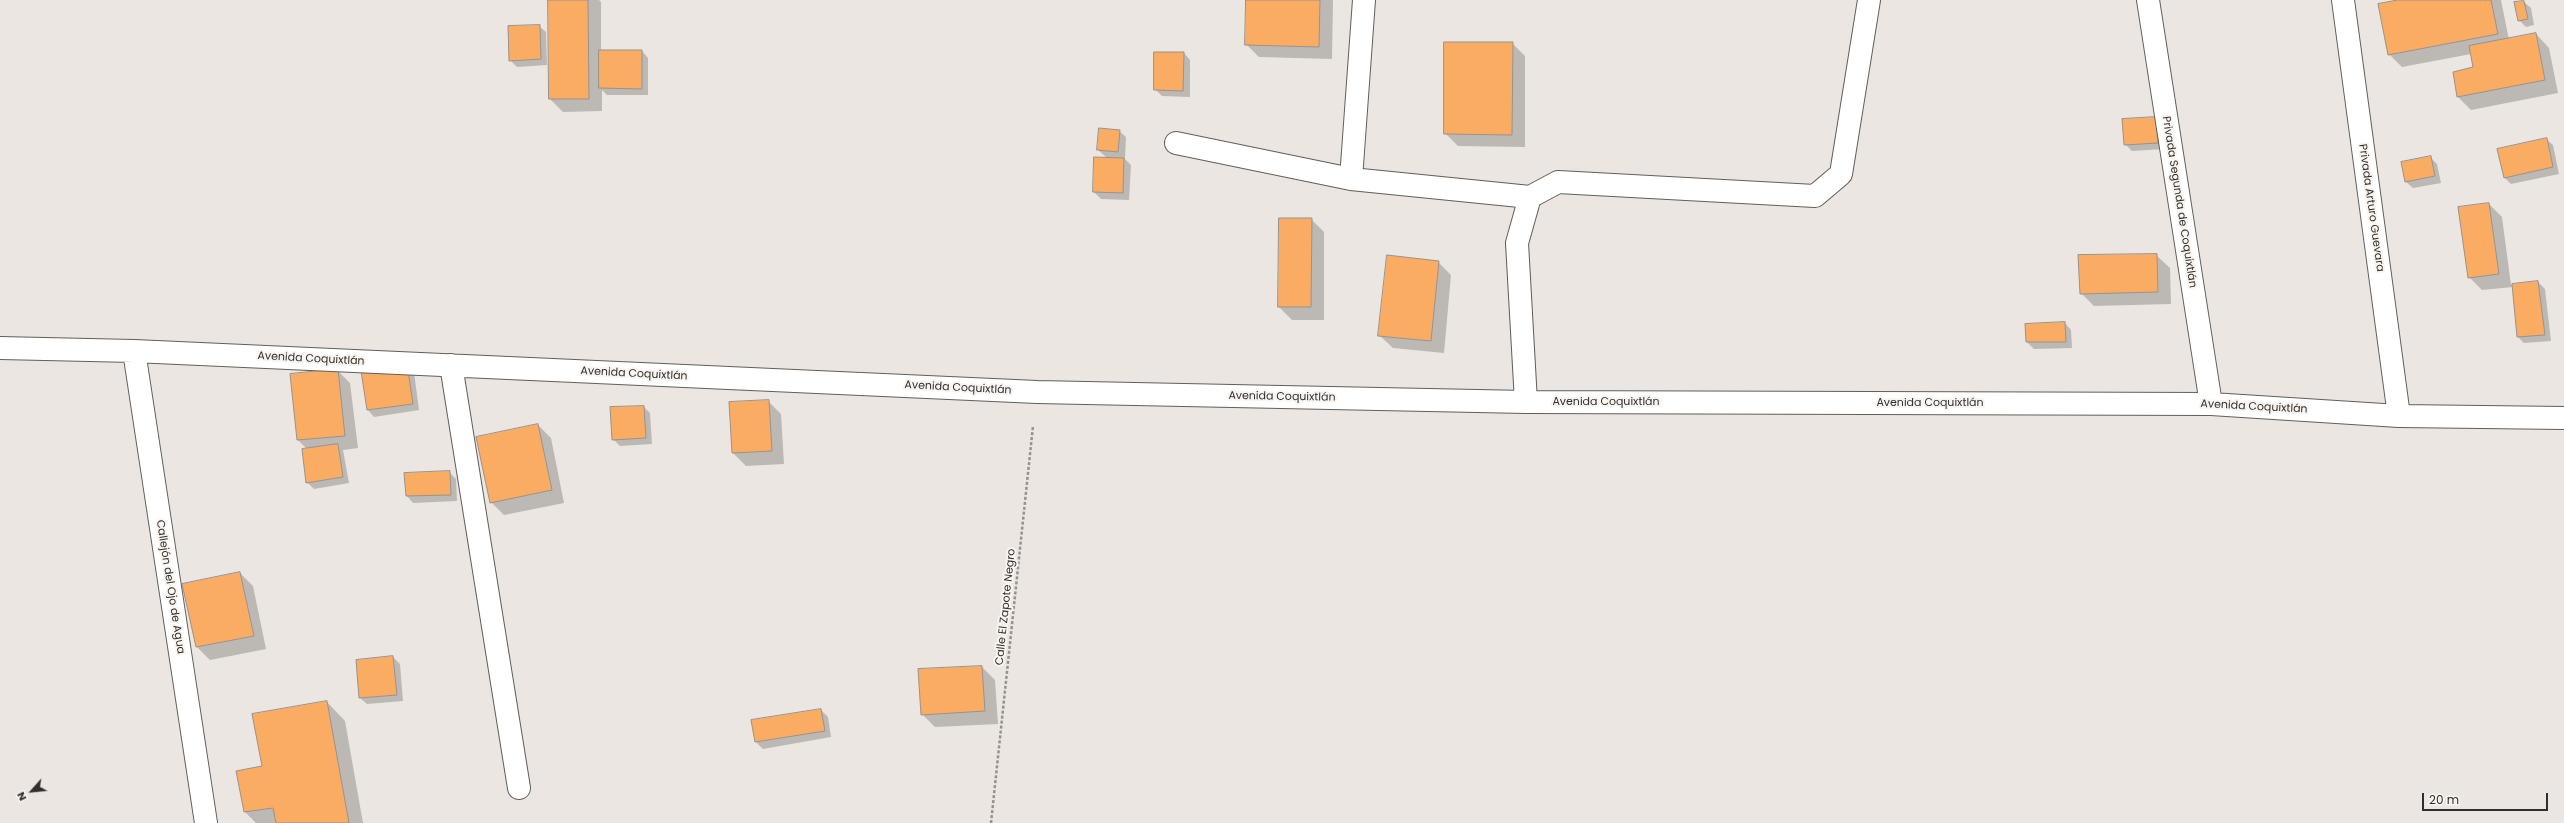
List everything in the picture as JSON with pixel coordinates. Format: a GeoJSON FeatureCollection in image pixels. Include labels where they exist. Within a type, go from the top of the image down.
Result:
{"type":"FeatureCollection","features":[{"type":"Feature","properties":{"kind":"street"},"geometry":{"type":"LineString","coordinates":[[1351,179],[1364,0]]}},
{"type":"Feature","properties":{"kind":"street"},"geometry":{"type":"LineString","coordinates":[[1176,143],[1351,179],[1530,197],[1558,182],[1815,196],[1841,174],[1869,0]]}},
{"type":"Feature","properties":{"kind":"street","name":"Privada Segunda de Coquixtlán"},"geometry":{"type":"LineString","coordinates":[[2148,0],[2211,404]]}},
{"type":"Feature","properties":{"kind":"street","name":"Privada Arturo Guevara"},"geometry":{"type":"LineString","coordinates":[[2343,0],[2399,416]]}},
{"type":"Feature","properties":{"kind":"street"},"geometry":{"type":"LineString","coordinates":[[1526,402],[1516,243],[1530,197]]}},
{"type":"Feature","properties":{"kind":"street","name":"Avenida Coquixtlán"},"geometry":{"type":"LineString","coordinates":[[0,348],[134,351],[1037,392],[1526,402],[2211,404],[2399,416],[2564,418]]}},
{"type":"Feature","properties":{"kind":"street","name":"Callejón del Ojo de Agua"},"geometry":{"type":"LineString","coordinates":[[134,351],[206,823]]}},
{"type":"Feature","properties":{"kind":"street"},"geometry":{"type":"LineString","coordinates":[[451,365],[519,788]]}},
{"type":"Feature","properties":{"kind":"path","name":"Calle El Zapote Negro"},"geometry":{"type":"LineString","coordinates":[[991,823],[1037,392]]}},
{"type":"Feature","properties":{"kind":"building"},"geometry":{"type":"Polygon","coordinates":[[[548,0],[588,0],[589,99],[549,99],[548,0]]]}},
{"type":"Feature","properties":{"kind":"building"},"geometry":{"type":"Polygon","coordinates":[[[1246,0],[1320,0],[1319,47],[1245,45],[1246,0]]]}},
{"type":"Feature","properties":{"kind":"building"},"geometry":{"type":"Polygon","coordinates":[[[2398,0],[2491,0],[2498,34],[2388,55],[2378,4],[2398,0]]]}},
{"type":"Feature","properties":{"kind":"building"},"geometry":{"type":"Polygon","coordinates":[[[2524,1],[2528,19],[2518,21],[2514,2],[2524,1]]]}},
{"type":"Feature","properties":{"kind":"building"},"geometry":{"type":"Polygon","coordinates":[[[540,25],[541,59],[509,61],[508,26],[540,25]]]}},
{"type":"Feature","properties":{"kind":"building"},"geometry":{"type":"Polygon","coordinates":[[[2536,33],[2545,80],[2457,97],[2453,72],[2473,67],[2469,46],[2536,33]]]}},
{"type":"Feature","properties":{"kind":"building"},"geometry":{"type":"Polygon","coordinates":[[[1444,42],[1513,42],[1512,135],[1444,134],[1444,42]]]}},
{"type":"Feature","properties":{"kind":"building"},"geometry":{"type":"Polygon","coordinates":[[[599,50],[642,50],[642,89],[599,88],[599,50]]]}},
{"type":"Feature","properties":{"kind":"building"},"geometry":{"type":"Polygon","coordinates":[[[1154,52],[1184,52],[1183,91],[1154,90],[1154,52]]]}},
{"type":"Feature","properties":{"kind":"building"},"geometry":{"type":"Polygon","coordinates":[[[2156,117],[2158,143],[2124,145],[2122,119],[2156,117]]]}},
{"type":"Feature","properties":{"kind":"building"},"geometry":{"type":"Polygon","coordinates":[[[1099,128],[1120,130],[1118,152],[1097,150],[1099,128]]]}},
{"type":"Feature","properties":{"kind":"building"},"geometry":{"type":"Polygon","coordinates":[[[2547,138],[2553,167],[2504,178],[2497,149],[2547,138]]]}},
{"type":"Feature","properties":{"kind":"building"},"geometry":{"type":"Polygon","coordinates":[[[2431,156],[2435,176],[2405,182],[2401,162],[2431,156]]]}},
{"type":"Feature","properties":{"kind":"building"},"geometry":{"type":"Polygon","coordinates":[[[1094,157],[1124,158],[1123,193],[1093,192],[1094,157]]]}},
{"type":"Feature","properties":{"kind":"building"},"geometry":{"type":"Polygon","coordinates":[[[2489,203],[2499,274],[2468,278],[2458,207],[2489,203]]]}},
{"type":"Feature","properties":{"kind":"building"},"geometry":{"type":"Polygon","coordinates":[[[1279,218],[1312,218],[1311,307],[1278,307],[1279,218]]]}},
{"type":"Feature","properties":{"kind":"building"},"geometry":{"type":"Polygon","coordinates":[[[2157,254],[2158,292],[2080,294],[2078,255],[2157,254]]]}},
{"type":"Feature","properties":{"kind":"building"},"geometry":{"type":"Polygon","coordinates":[[[1387,255],[1439,261],[1431,341],[1378,336],[1387,255]]]}},
{"type":"Feature","properties":{"kind":"building"},"geometry":{"type":"Polygon","coordinates":[[[2538,281],[2545,335],[2517,337],[2512,284],[2538,281]]]}},
{"type":"Feature","properties":{"kind":"building"},"geometry":{"type":"Polygon","coordinates":[[[2065,322],[2066,342],[2026,342],[2025,324],[2065,322]]]}},
{"type":"Feature","properties":{"kind":"building"},"geometry":{"type":"Polygon","coordinates":[[[407,364],[413,404],[367,410],[361,371],[407,364]]]}},
{"type":"Feature","properties":{"kind":"building"},"geometry":{"type":"Polygon","coordinates":[[[338,369],[345,436],[297,440],[290,374],[338,369]]]}},
{"type":"Feature","properties":{"kind":"building"},"geometry":{"type":"Polygon","coordinates":[[[769,400],[772,451],[732,453],[729,402],[769,400]]]}},
{"type":"Feature","properties":{"kind":"building"},"geometry":{"type":"Polygon","coordinates":[[[644,406],[646,438],[612,440],[610,407],[644,406]]]}},
{"type":"Feature","properties":{"kind":"building"},"geometry":{"type":"Polygon","coordinates":[[[538,424],[552,490],[490,503],[476,437],[538,424]]]}},
{"type":"Feature","properties":{"kind":"building"},"geometry":{"type":"Polygon","coordinates":[[[338,444],[343,477],[306,483],[302,449],[338,444]]]}},
{"type":"Feature","properties":{"kind":"building"},"geometry":{"type":"Polygon","coordinates":[[[450,471],[451,495],[406,496],[404,473],[450,471]]]}},
{"type":"Feature","properties":{"kind":"building"},"geometry":{"type":"Polygon","coordinates":[[[240,572],[254,636],[196,647],[182,584],[240,572]]]}},
{"type":"Feature","properties":{"kind":"building"},"geometry":{"type":"Polygon","coordinates":[[[393,656],[397,695],[359,698],[356,660],[393,656]]]}},
{"type":"Feature","properties":{"kind":"building"},"geometry":{"type":"Polygon","coordinates":[[[982,666],[985,711],[921,715],[918,669],[982,666]]]}},
{"type":"Feature","properties":{"kind":"building"},"geometry":{"type":"Polygon","coordinates":[[[327,701],[349,823],[276,823],[273,808],[244,812],[236,771],[262,766],[252,714],[327,701]]]}},
{"type":"Feature","properties":{"kind":"building"},"geometry":{"type":"Polygon","coordinates":[[[821,709],[825,731],[755,742],[751,720],[821,709]]]}}]}
